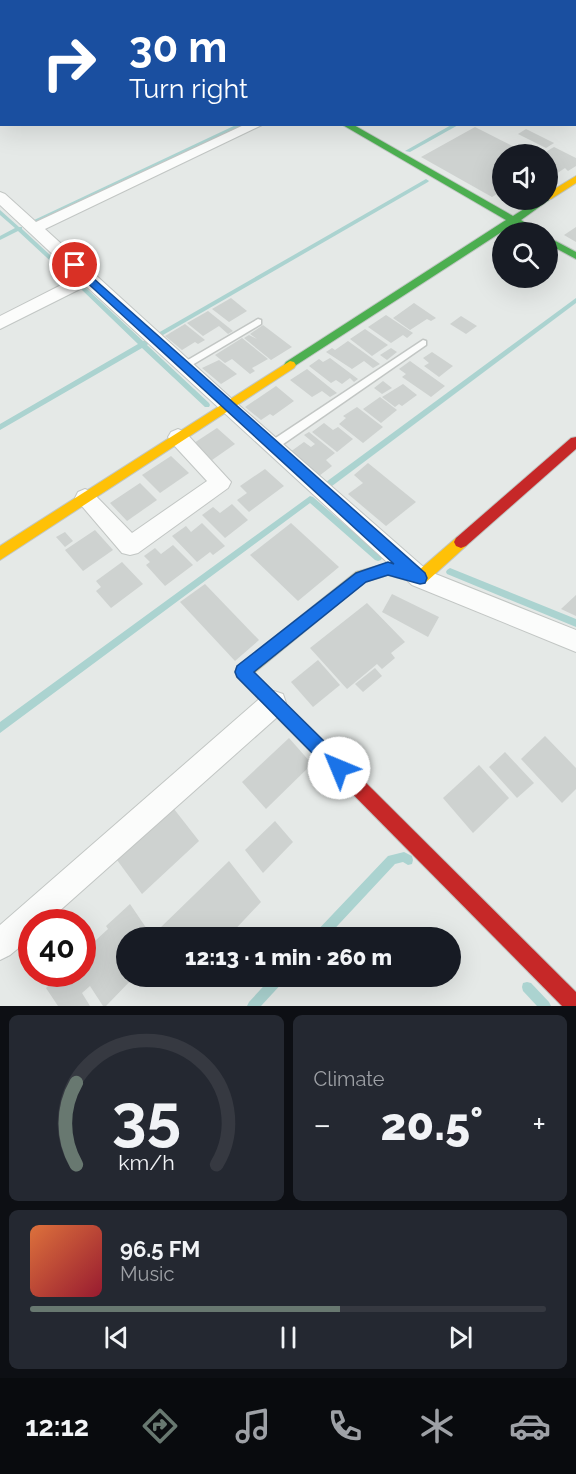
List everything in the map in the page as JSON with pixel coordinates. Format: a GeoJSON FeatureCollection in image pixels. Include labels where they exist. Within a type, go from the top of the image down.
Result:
{"type":"FeatureCollection","features":[{"type":"Feature","properties":{"kind":"street"},"geometry":{"type":"LineString","coordinates":[[35,228],[254,126]]}},
{"type":"Feature","properties":{"kind":"street"},"geometry":{"type":"LineString","coordinates":[[349,126],[517,222]]}},
{"type":"Feature","properties":{"kind":"street"},"geometry":{"type":"LineString","coordinates":[[558,190],[576,179]]}},
{"type":"Feature","properties":{"kind":"street"},"geometry":{"type":"LineString","coordinates":[[0,197],[226,405],[420,578]]}},
{"type":"Feature","properties":{"kind":"street"},"geometry":{"type":"LineString","coordinates":[[0,555],[527,210]]}},
{"type":"Feature","properties":{"kind":"street"},"geometry":{"type":"LineString","coordinates":[[558,246],[576,256]]}},
{"type":"Feature","properties":{"kind":"street"},"geometry":{"type":"LineString","coordinates":[[0,323],[88,278]]}},
{"type":"Feature","properties":{"kind":"street"},"geometry":{"type":"LineString","coordinates":[[85,498],[130,546],[221,482],[178,437]]}},
{"type":"Feature","properties":{"kind":"street"},"geometry":{"type":"LineString","coordinates":[[420,578],[576,442]]}},
{"type":"Feature","properties":{"kind":"street"},"geometry":{"type":"LineString","coordinates":[[572,1000],[243,672],[361,577],[388,569],[420,578],[576,641]]}},
{"type":"Feature","properties":{"kind":"street"},"geometry":{"type":"LineString","coordinates":[[0,945],[273,702]]}},
{"type":"Feature","properties":{"kind":"lane"},"geometry":{"type":"LineString","coordinates":[[184,366],[258,322]]}},
{"type":"Feature","properties":{"kind":"lane"},"geometry":{"type":"LineString","coordinates":[[272,446],[423,343]]}},
{"type":"Feature","properties":{"kind":"building"},"geometry":{"type":"Polygon","coordinates":[[[475,127],[508,144],[492,144],[492,197],[421,157],[475,127]]]}},
{"type":"Feature","properties":{"kind":"building"},"geometry":{"type":"Polygon","coordinates":[[[526,129],[554,143],[538,144],[518,134],[526,129]]]}},
{"type":"Feature","properties":{"kind":"building"},"geometry":{"type":"Polygon","coordinates":[[[558,149],[576,158],[576,166],[568,171],[565,168],[558,173],[558,149]]]}},
{"type":"Feature","properties":{"kind":"building"},"geometry":{"type":"Polygon","coordinates":[[[576,227],[576,242],[564,235],[576,227]]]}},
{"type":"Feature","properties":{"kind":"building"},"geometry":{"type":"Polygon","coordinates":[[[231,298],[247,311],[229,322],[212,309],[231,298]]]}},
{"type":"Feature","properties":{"kind":"building"},"geometry":{"type":"Polygon","coordinates":[[[414,303],[436,318],[431,321],[427,319],[410,330],[393,318],[414,303]]]}},
{"type":"Feature","properties":{"kind":"building"},"geometry":{"type":"Polygon","coordinates":[[[208,311],[233,331],[228,334],[219,326],[203,336],[187,323],[208,311]]]}},
{"type":"Feature","properties":{"kind":"building"},"geometry":{"type":"Polygon","coordinates":[[[386,315],[413,333],[407,338],[403,335],[391,343],[368,327],[386,315]]]}},
{"type":"Feature","properties":{"kind":"building"},"geometry":{"type":"Polygon","coordinates":[[[461,316],[477,326],[466,334],[450,324],[461,316]]]}},
{"type":"Feature","properties":{"kind":"building"},"geometry":{"type":"Polygon","coordinates":[[[185,324],[205,340],[198,344],[195,342],[182,350],[165,336],[185,324]]]}},
{"type":"Feature","properties":{"kind":"building"},"geometry":{"type":"Polygon","coordinates":[[[263,325],[292,347],[271,360],[244,338],[249,335],[257,339],[250,334],[263,325]]]}},
{"type":"Feature","properties":{"kind":"building"},"geometry":{"type":"Polygon","coordinates":[[[365,329],[388,345],[372,356],[350,339],[365,329]]]}},
{"type":"Feature","properties":{"kind":"building"},"geometry":{"type":"Polygon","coordinates":[[[242,338],[268,359],[252,368],[255,371],[250,374],[232,359],[225,363],[215,355],[242,338]]]}},
{"type":"Feature","properties":{"kind":"building"},"geometry":{"type":"Polygon","coordinates":[[[348,341],[380,364],[373,368],[364,361],[352,369],[326,352],[332,348],[335,350],[348,341]]]}},
{"type":"Feature","properties":{"kind":"building"},"geometry":{"type":"Polygon","coordinates":[[[391,348],[397,352],[387,360],[380,355],[391,348]]]}},
{"type":"Feature","properties":{"kind":"building"},"geometry":{"type":"Polygon","coordinates":[[[432,352],[453,366],[439,377],[424,366],[429,363],[423,358],[432,352]]]}},
{"type":"Feature","properties":{"kind":"building"},"geometry":{"type":"Polygon","coordinates":[[[330,358],[358,379],[354,382],[350,378],[342,384],[336,380],[331,383],[309,366],[319,359],[323,362],[330,358]]]}},
{"type":"Feature","properties":{"kind":"building"},"geometry":{"type":"Polygon","coordinates":[[[219,360],[237,374],[221,384],[202,368],[219,360]]]}},
{"type":"Feature","properties":{"kind":"building"},"geometry":{"type":"Polygon","coordinates":[[[410,361],[445,386],[431,397],[402,377],[406,374],[399,369],[410,361]]]}},
{"type":"Feature","properties":{"kind":"building"},"geometry":{"type":"Polygon","coordinates":[[[307,369],[337,393],[330,397],[322,391],[312,397],[290,380],[307,369]]]}},
{"type":"Feature","properties":{"kind":"building"},"geometry":{"type":"Polygon","coordinates":[[[383,381],[392,388],[382,394],[374,388],[383,381]]]}},
{"type":"Feature","properties":{"kind":"building"},"geometry":{"type":"Polygon","coordinates":[[[403,384],[417,395],[402,406],[399,404],[395,407],[382,397],[403,384]]]}},
{"type":"Feature","properties":{"kind":"building"},"geometry":{"type":"Polygon","coordinates":[[[276,386],[294,401],[273,416],[270,414],[261,420],[245,407],[276,386]]]}},
{"type":"Feature","properties":{"kind":"building"},"geometry":{"type":"Polygon","coordinates":[[[380,397],[397,410],[381,423],[363,409],[380,397]]]}},
{"type":"Feature","properties":{"kind":"building"},"geometry":{"type":"Polygon","coordinates":[[[357,407],[383,427],[363,443],[339,424],[346,418],[343,416],[357,407]]]}},
{"type":"Feature","properties":{"kind":"building"},"geometry":{"type":"Polygon","coordinates":[[[324,423],[333,430],[338,427],[353,439],[337,452],[312,432],[324,423]]]}},
{"type":"Feature","properties":{"kind":"building"},"geometry":{"type":"Polygon","coordinates":[[[217,428],[235,444],[212,460],[194,443],[217,428]]]}},
{"type":"Feature","properties":{"kind":"building"},"geometry":{"type":"Polygon","coordinates":[[[309,432],[335,453],[326,460],[332,466],[319,476],[290,452],[304,442],[311,447],[315,444],[304,435],[309,432]]]}},
{"type":"Feature","properties":{"kind":"building"},"geometry":{"type":"Polygon","coordinates":[[[171,456],[189,473],[160,493],[142,475],[171,456]]]}},
{"type":"Feature","properties":{"kind":"building"},"geometry":{"type":"Polygon","coordinates":[[[368,463],[416,502],[386,526],[348,494],[363,483],[354,475],[368,463]]]}},
{"type":"Feature","properties":{"kind":"building"},"geometry":{"type":"Polygon","coordinates":[[[265,469],[284,486],[249,512],[237,500],[247,493],[240,486],[265,469]]]}},
{"type":"Feature","properties":{"kind":"building"},"geometry":{"type":"Polygon","coordinates":[[[140,483],[157,500],[127,521],[110,503],[140,483]]]}},
{"type":"Feature","properties":{"kind":"building"},"geometry":{"type":"Polygon","coordinates":[[[232,504],[248,520],[225,538],[202,515],[213,507],[220,513],[232,504]]]}},
{"type":"Feature","properties":{"kind":"building"},"geometry":{"type":"Polygon","coordinates":[[[202,523],[225,546],[213,555],[210,552],[197,562],[172,536],[186,526],[191,532],[202,523]]]}},
{"type":"Feature","properties":{"kind":"building"},"geometry":{"type":"Polygon","coordinates":[[[291,523],[339,567],[298,601],[250,555],[291,523]]]}},
{"type":"Feature","properties":{"kind":"building"},"geometry":{"type":"Polygon","coordinates":[[[95,530],[113,550],[83,571],[65,550],[95,530]]]}},
{"type":"Feature","properties":{"kind":"building"},"geometry":{"type":"Polygon","coordinates":[[[65,532],[73,541],[65,547],[56,537],[65,532]]]}},
{"type":"Feature","properties":{"kind":"building"},"geometry":{"type":"Polygon","coordinates":[[[173,545],[193,565],[165,586],[146,565],[150,562],[144,556],[155,548],[161,554],[173,545]]]}},
{"type":"Feature","properties":{"kind":"building"},"geometry":{"type":"Polygon","coordinates":[[[122,562],[143,584],[111,608],[96,591],[101,587],[96,581],[122,562]]]}},
{"type":"Feature","properties":{"kind":"building"},"geometry":{"type":"Polygon","coordinates":[[[205,584],[259,640],[235,661],[180,602],[205,584]]]}},
{"type":"Feature","properties":{"kind":"building"},"geometry":{"type":"Polygon","coordinates":[[[392,594],[439,617],[428,637],[382,612],[392,594]]]}},
{"type":"Feature","properties":{"kind":"building"},"geometry":{"type":"Polygon","coordinates":[[[576,595],[576,616],[561,609],[576,595]]]}},
{"type":"Feature","properties":{"kind":"building"},"geometry":{"type":"Polygon","coordinates":[[[367,603],[405,642],[391,653],[395,658],[382,669],[377,664],[347,689],[310,648],[367,603]]]}},
{"type":"Feature","properties":{"kind":"building"},"geometry":{"type":"Polygon","coordinates":[[[318,660],[340,685],[313,707],[291,682],[318,660]]]}},
{"type":"Feature","properties":{"kind":"building"},"geometry":{"type":"Polygon","coordinates":[[[375,668],[382,676],[363,692],[355,684],[375,668]]]}},
{"type":"Feature","properties":{"kind":"building"},"geometry":{"type":"Polygon","coordinates":[[[545,736],[576,768],[576,789],[562,803],[521,759],[545,736]]]}},
{"type":"Feature","properties":{"kind":"building"},"geometry":{"type":"Polygon","coordinates":[[[289,738],[312,764],[266,809],[242,782],[289,738]]]}},
{"type":"Feature","properties":{"kind":"building"},"geometry":{"type":"Polygon","coordinates":[[[505,752],[534,783],[517,798],[489,767],[505,752]]]}},
{"type":"Feature","properties":{"kind":"building"},"geometry":{"type":"Polygon","coordinates":[[[479,765],[509,798],[473,833],[443,798],[479,765]]]}},
{"type":"Feature","properties":{"kind":"building"},"geometry":{"type":"Polygon","coordinates":[[[174,809],[199,841],[142,894],[117,860],[174,809]]]}},
{"type":"Feature","properties":{"kind":"building"},"geometry":{"type":"Polygon","coordinates":[[[275,821],[293,842],[263,873],[245,850],[275,821]]]}},
{"type":"Feature","properties":{"kind":"building"},"geometry":{"type":"Polygon","coordinates":[[[229,861],[261,902],[237,927],[161,927],[229,861]]]}},
{"type":"Feature","properties":{"kind":"building"},"geometry":{"type":"Polygon","coordinates":[[[130,904],[146,927],[116,927],[116,987],[124,987],[106,1006],[103,1006],[91,987],[96,987],[96,940],[108,929],[106,926],[130,904]]]}},
{"type":"Feature","properties":{"kind":"building"},"geometry":{"type":"Polygon","coordinates":[[[89,987],[82,993],[90,1006],[58,1006],[46,988],[89,987]]]}},
{"type":"Feature","properties":{"kind":"waterway"},"geometry":{"type":"LineString","coordinates":[[35,221],[239,126]]}},
{"type":"Feature","properties":{"kind":"waterway"},"geometry":{"type":"LineString","coordinates":[[408,151],[454,126]]}},
{"type":"Feature","properties":{"kind":"waterway"},"geometry":{"type":"LineString","coordinates":[[161,333],[426,181]]}},
{"type":"Feature","properties":{"kind":"waterway"},"geometry":{"type":"LineString","coordinates":[[0,212],[18,229]]}},
{"type":"Feature","properties":{"kind":"waterway"},"geometry":{"type":"LineString","coordinates":[[0,238],[18,229]]}},
{"type":"Feature","properties":{"kind":"waterway"},"geometry":{"type":"LineString","coordinates":[[18,229],[74,280]]}},
{"type":"Feature","properties":{"kind":"waterway"},"geometry":{"type":"LineString","coordinates":[[84,289],[143,344]]}},
{"type":"Feature","properties":{"kind":"waterway"},"geometry":{"type":"LineString","coordinates":[[329,484],[576,300]]}},
{"type":"Feature","properties":{"kind":"waterway"},"geometry":{"type":"LineString","coordinates":[[143,344],[147,342]]}},
{"type":"Feature","properties":{"kind":"waterway"},"geometry":{"type":"LineString","coordinates":[[0,427],[143,344]]}},
{"type":"Feature","properties":{"kind":"waterway"},"geometry":{"type":"LineString","coordinates":[[143,344],[207,405]]}},
{"type":"Feature","properties":{"kind":"waterway"},"geometry":{"type":"LineString","coordinates":[[0,728],[310,499],[378,558]]}},
{"type":"Feature","properties":{"kind":"waterway"},"geometry":{"type":"LineString","coordinates":[[450,572],[576,623]]}},
{"type":"Feature","properties":{"kind":"waterway"},"geometry":{"type":"LineString","coordinates":[[328,927],[392,860],[404,857],[408,860]]}},
{"type":"Feature","properties":{"kind":"waterway"},"geometry":{"type":"LineString","coordinates":[[253,1006],[271,987]]}},
{"type":"Feature","properties":{"kind":"waterway"},"geometry":{"type":"LineString","coordinates":[[527,987],[545,1006]]}},
{"type":"Feature","properties":{"kind":"traffic: fast"},"geometry":{"type":"LineString","coordinates":[[349,126],[517,222]]}},
{"type":"Feature","properties":{"kind":"traffic: fast"},"geometry":{"type":"LineString","coordinates":[[290,365],[529,210]]}},
{"type":"Feature","properties":{"kind":"traffic: fast"},"geometry":{"type":"LineString","coordinates":[[558,246],[576,256]]}},
{"type":"Feature","properties":{"kind":"traffic: slow"},"geometry":{"type":"LineString","coordinates":[[558,191],[576,179]]}},
{"type":"Feature","properties":{"kind":"traffic: slow"},"geometry":{"type":"LineString","coordinates":[[0,554],[290,365]]}},
{"type":"Feature","properties":{"kind":"traffic: slow"},"geometry":{"type":"LineString","coordinates":[[328,757],[243,672],[361,577],[388,569],[420,578],[461,542]]}},
{"type":"Feature","properties":{"kind":"traffic: jam"},"geometry":{"type":"LineString","coordinates":[[461,542],[576,442]]}},
{"type":"Feature","properties":{"kind":"traffic: jam"},"geometry":{"type":"LineString","coordinates":[[328,757],[576,1006]]}},
{"type":"Feature","properties":{"kind":"route"},"geometry":{"type":"LineString","coordinates":[[75,265],[226,405],[420,578],[388,569],[361,577],[243,672],[339,768]]}}]}
